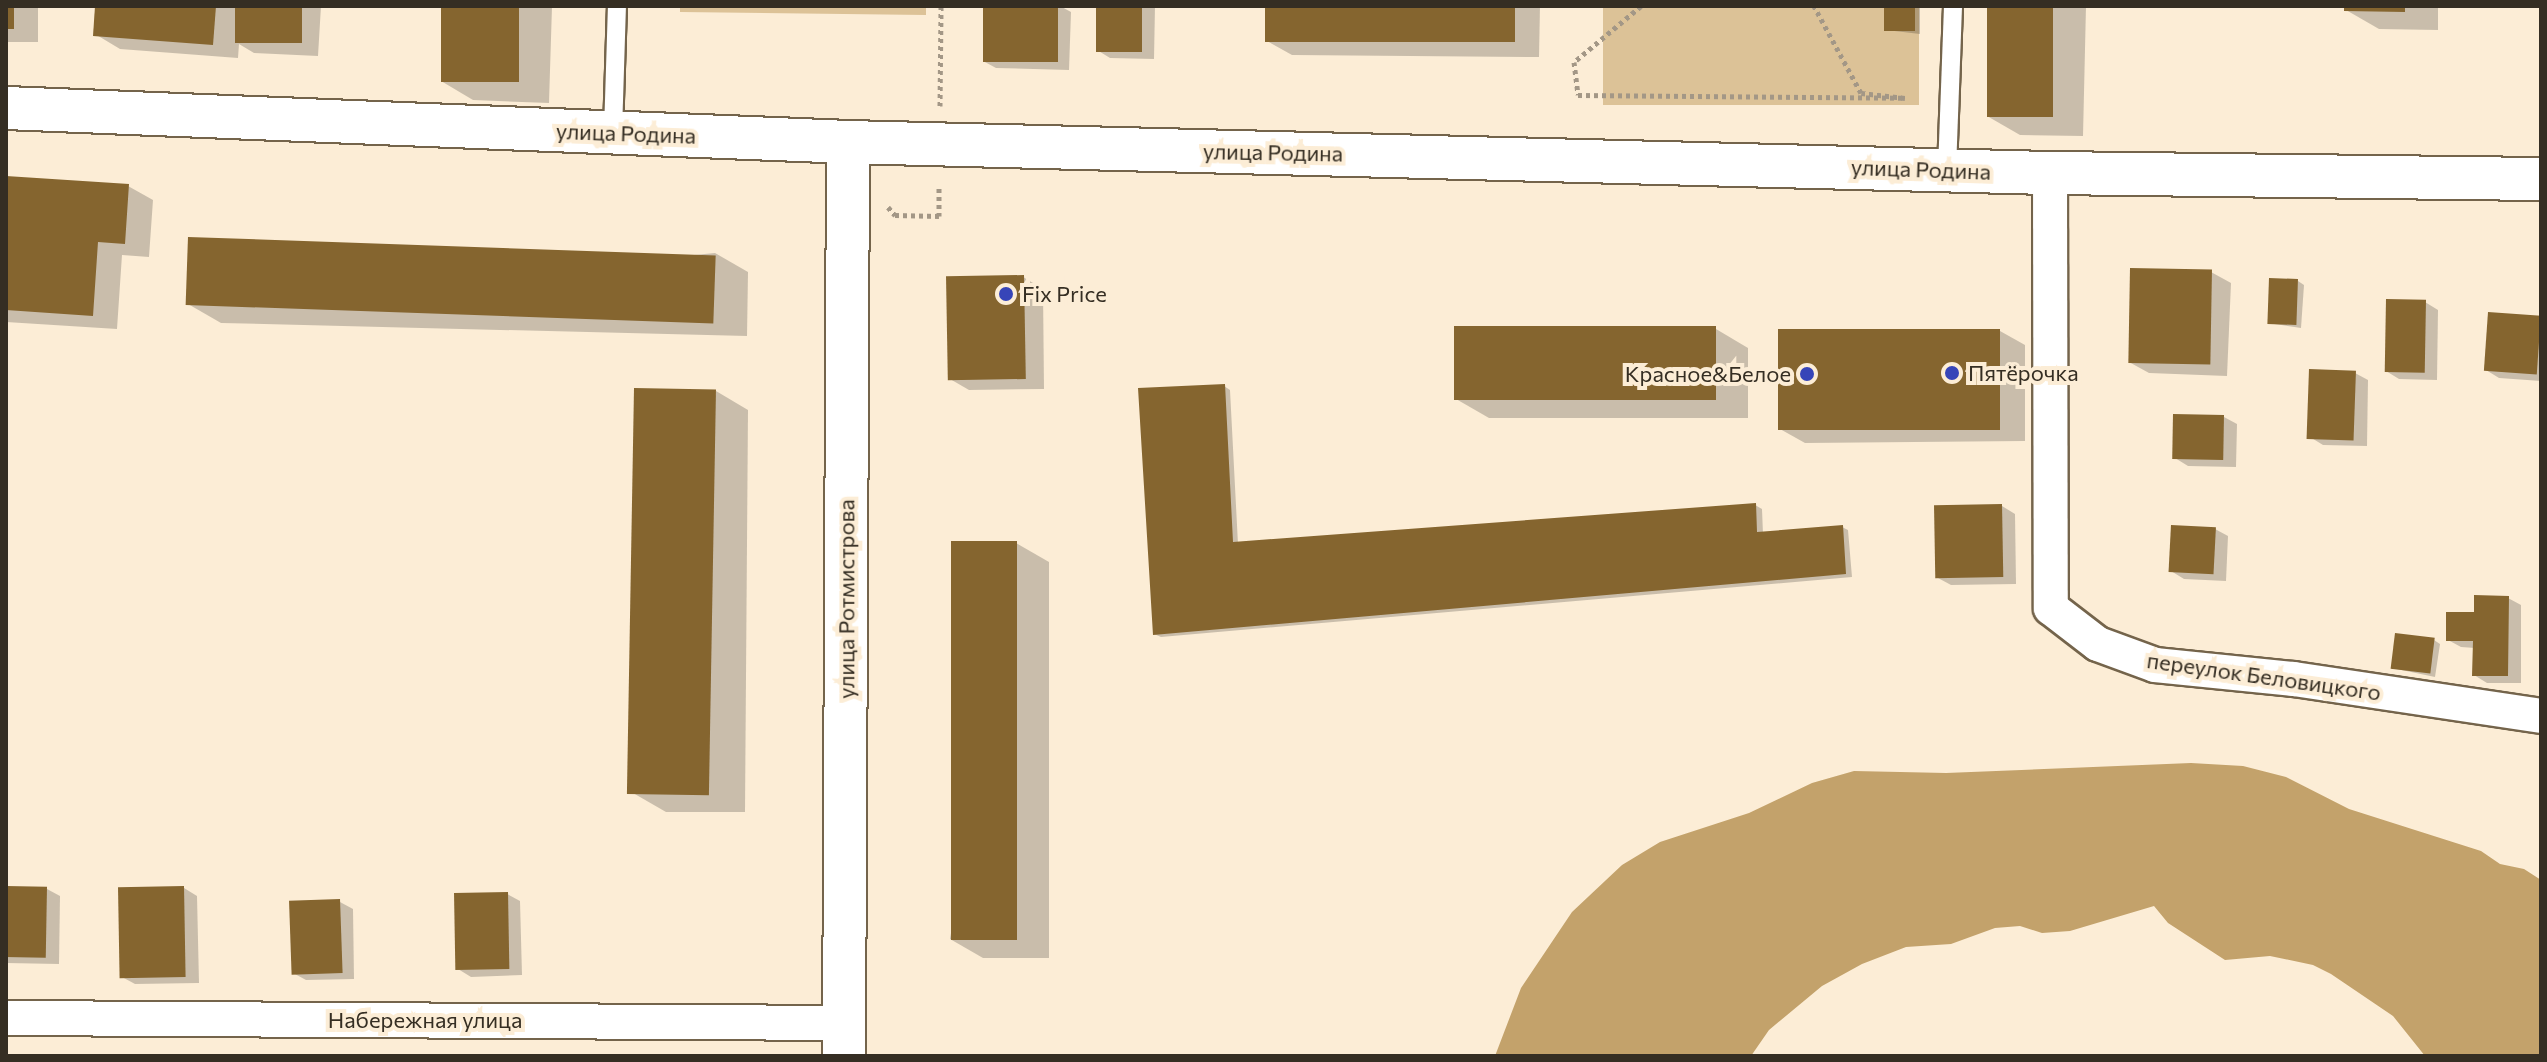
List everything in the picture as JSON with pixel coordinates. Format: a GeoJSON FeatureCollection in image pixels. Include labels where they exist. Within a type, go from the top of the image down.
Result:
{"type":"FeatureCollection","features":[{"type":"Feature","properties":{"kind":"street","name":"улица Родина"},"geometry":{"type":"LineString","coordinates":[[6,108],[848,142],[2050,173],[2541,179]]}},
{"type":"Feature","properties":{"kind":"street","name":"улица Ротмистрова"},"geometry":{"type":"LineString","coordinates":[[844,1039],[848,142]]}},
{"type":"Feature","properties":{"kind":"street","name":"переулок Беловицкого"},"geometry":{"type":"LineString","coordinates":[[2050,173],[2051,608],[2098,644],[2155,665],[2294,679],[2541,716]]}},
{"type":"Feature","properties":{"kind":"street","name":"Набережная улица"},"geometry":{"type":"LineString","coordinates":[[6,1018],[844,1039]]}},
{"type":"Feature","properties":{"kind":"lane"},"geometry":{"type":"LineString","coordinates":[[613,132],[617,6]]}},
{"type":"Feature","properties":{"kind":"lane"},"geometry":{"type":"LineString","coordinates":[[1947,170],[1953,6]]}},
{"type":"Feature","properties":{"kind":"path"},"geometry":{"type":"LineString","coordinates":[[940,111],[941,6]]}},
{"type":"Feature","properties":{"kind":"path"},"geometry":{"type":"LineString","coordinates":[[1641,6],[1574,62],[1578,95],[1905,98],[1861,93],[1814,6]]}},
{"type":"Feature","properties":{"kind":"path"},"geometry":{"type":"LineString","coordinates":[[882,201],[895,215],[939,216],[939,181]]}},
{"type":"Feature","properties":{"kind":"shaded area"},"geometry":{"type":"Polygon","coordinates":[[[680,6],[926,6],[926,15],[680,12],[680,6]]]}},
{"type":"Feature","properties":{"kind":"shaded area"},"geometry":{"type":"Polygon","coordinates":[[[1603,6],[1919,6],[1919,105],[1603,105],[1603,6]]]}},
{"type":"Feature","properties":{"kind":"shaded area"},"geometry":{"type":"Polygon","coordinates":[[[2191,763],[2243,766],[2286,777],[2349,809],[2481,851],[2500,864],[2524,869],[2541,880],[2541,1056],[2425,1056],[2393,1016],[2331,974],[2313,965],[2270,956],[2225,960],[2168,923],[2154,906],[2070,931],[2042,933],[2020,926],[1995,928],[1951,944],[1906,947],[1862,964],[1822,986],[1769,1030],[1751,1056],[1495,1056],[1521,988],[1572,912],[1622,865],[1660,842],[1749,813],[1812,783],[1854,771],[1946,773],[2191,763]]]}},
{"type":"Feature","properties":{"kind":"building"},"geometry":{"type":"Polygon","coordinates":[[[6,6],[14,6],[14,29],[6,29],[6,6]]]}},
{"type":"Feature","properties":{"kind":"building"},"geometry":{"type":"Polygon","coordinates":[[[95,6],[216,6],[213,45],[93,36],[95,6]]]}},
{"type":"Feature","properties":{"kind":"building"},"geometry":{"type":"Polygon","coordinates":[[[235,6],[302,6],[302,43],[235,43],[235,6]]]}},
{"type":"Feature","properties":{"kind":"building"},"geometry":{"type":"Polygon","coordinates":[[[441,6],[519,6],[519,82],[441,82],[441,6]]]}},
{"type":"Feature","properties":{"kind":"building"},"geometry":{"type":"Polygon","coordinates":[[[983,6],[1058,6],[1058,62],[983,62],[983,6]]]}},
{"type":"Feature","properties":{"kind":"building"},"geometry":{"type":"Polygon","coordinates":[[[1096,6],[1142,6],[1142,52],[1096,52],[1096,6]]]}},
{"type":"Feature","properties":{"kind":"building"},"geometry":{"type":"Polygon","coordinates":[[[1265,6],[1515,6],[1515,42],[1265,42],[1265,6]]]}},
{"type":"Feature","properties":{"kind":"building"},"geometry":{"type":"Polygon","coordinates":[[[1884,6],[1915,6],[1915,31],[1884,31],[1884,6]]]}},
{"type":"Feature","properties":{"kind":"building"},"geometry":{"type":"Polygon","coordinates":[[[1987,6],[2053,6],[2053,117],[1987,117],[1987,6]]]}},
{"type":"Feature","properties":{"kind":"building"},"geometry":{"type":"Polygon","coordinates":[[[2344,6],[2405,6],[2405,12],[2344,11],[2344,6]]]}},
{"type":"Feature","properties":{"kind":"building"},"geometry":{"type":"Polygon","coordinates":[[[6,176],[129,184],[125,244],[98,242],[93,316],[6,310],[6,176]]]}},
{"type":"Feature","properties":{"kind":"building"},"geometry":{"type":"Polygon","coordinates":[[[188,237],[716,255],[713,323],[186,305],[188,237]]]}},
{"type":"Feature","properties":{"kind":"building"},"geometry":{"type":"Polygon","coordinates":[[[2130,268],[2212,269],[2210,364],[2128,363],[2130,268]]]}},
{"type":"Feature","properties":{"kind":"building"},"geometry":{"type":"Polygon","coordinates":[[[1024,275],[1026,379],[948,380],[946,276],[1024,275]]]}},
{"type":"Feature","properties":{"kind":"building"},"geometry":{"type":"Polygon","coordinates":[[[2269,278],[2298,279],[2296,325],[2267,324],[2269,278]]]}},
{"type":"Feature","properties":{"kind":"building"},"geometry":{"type":"Polygon","coordinates":[[[2386,299],[2426,300],[2425,373],[2385,372],[2386,299]]]}},
{"type":"Feature","properties":{"kind":"building"},"geometry":{"type":"Polygon","coordinates":[[[2488,312],[2541,316],[2537,375],[2484,371],[2488,312]]]}},
{"type":"Feature","properties":{"kind":"building"},"geometry":{"type":"Polygon","coordinates":[[[1454,326],[1716,326],[1716,400],[1454,400],[1454,326]]]}},
{"type":"Feature","properties":{"kind":"building"},"geometry":{"type":"Polygon","coordinates":[[[1778,329],[2000,329],[2000,430],[1778,430],[1778,329]]]}},
{"type":"Feature","properties":{"kind":"building"},"geometry":{"type":"Polygon","coordinates":[[[2309,369],[2356,371],[2354,441],[2307,439],[2309,369]]]}},
{"type":"Feature","properties":{"kind":"building"},"geometry":{"type":"Polygon","coordinates":[[[1225,384],[1233,542],[1756,503],[1757,532],[1843,525],[1846,574],[1153,635],[1138,388],[1225,384]]]}},
{"type":"Feature","properties":{"kind":"building"},"geometry":{"type":"Polygon","coordinates":[[[634,388],[716,389],[709,795],[627,794],[634,388]]]}},
{"type":"Feature","properties":{"kind":"building"},"geometry":{"type":"Polygon","coordinates":[[[2173,414],[2224,415],[2223,460],[2172,459],[2173,414]]]}},
{"type":"Feature","properties":{"kind":"building"},"geometry":{"type":"Polygon","coordinates":[[[2002,504],[2003,577],[1935,578],[1934,505],[2002,504]]]}},
{"type":"Feature","properties":{"kind":"building"},"geometry":{"type":"Polygon","coordinates":[[[2171,525],[2216,527],[2213,574],[2169,572],[2171,525]]]}},
{"type":"Feature","properties":{"kind":"building"},"geometry":{"type":"Polygon","coordinates":[[[951,541],[1017,541],[1017,940],[951,940],[951,541]]]}},
{"type":"Feature","properties":{"kind":"building"},"geometry":{"type":"Polygon","coordinates":[[[2474,595],[2509,596],[2508,676],[2472,676],[2473,641],[2446,641],[2446,612],[2474,612],[2474,595]]]}},
{"type":"Feature","properties":{"kind":"building"},"geometry":{"type":"Polygon","coordinates":[[[2395,633],[2435,638],[2430,674],[2391,669],[2395,633]]]}},
{"type":"Feature","properties":{"kind":"building"},"geometry":{"type":"Polygon","coordinates":[[[6,886],[47,887],[46,958],[6,957],[6,886]]]}},
{"type":"Feature","properties":{"kind":"building"},"geometry":{"type":"Polygon","coordinates":[[[184,886],[186,977],[120,978],[118,887],[184,886]]]}},
{"type":"Feature","properties":{"kind":"building"},"geometry":{"type":"Polygon","coordinates":[[[508,892],[509,969],[455,970],[454,893],[508,892]]]}},
{"type":"Feature","properties":{"kind":"building"},"geometry":{"type":"Polygon","coordinates":[[[340,899],[343,973],[292,975],[289,901],[340,899]]]}},
{"type":"Feature","properties":{"kind":"place","name":"Fix Price"},"geometry":{"type":"Point","coordinates":[1006,294]}},
{"type":"Feature","properties":{"kind":"place","name":"Пятёрочка"},"geometry":{"type":"Point","coordinates":[1952,373]}},
{"type":"Feature","properties":{"kind":"place","name":"Красное&Белое"},"geometry":{"type":"Point","coordinates":[1807,374]}}]}
